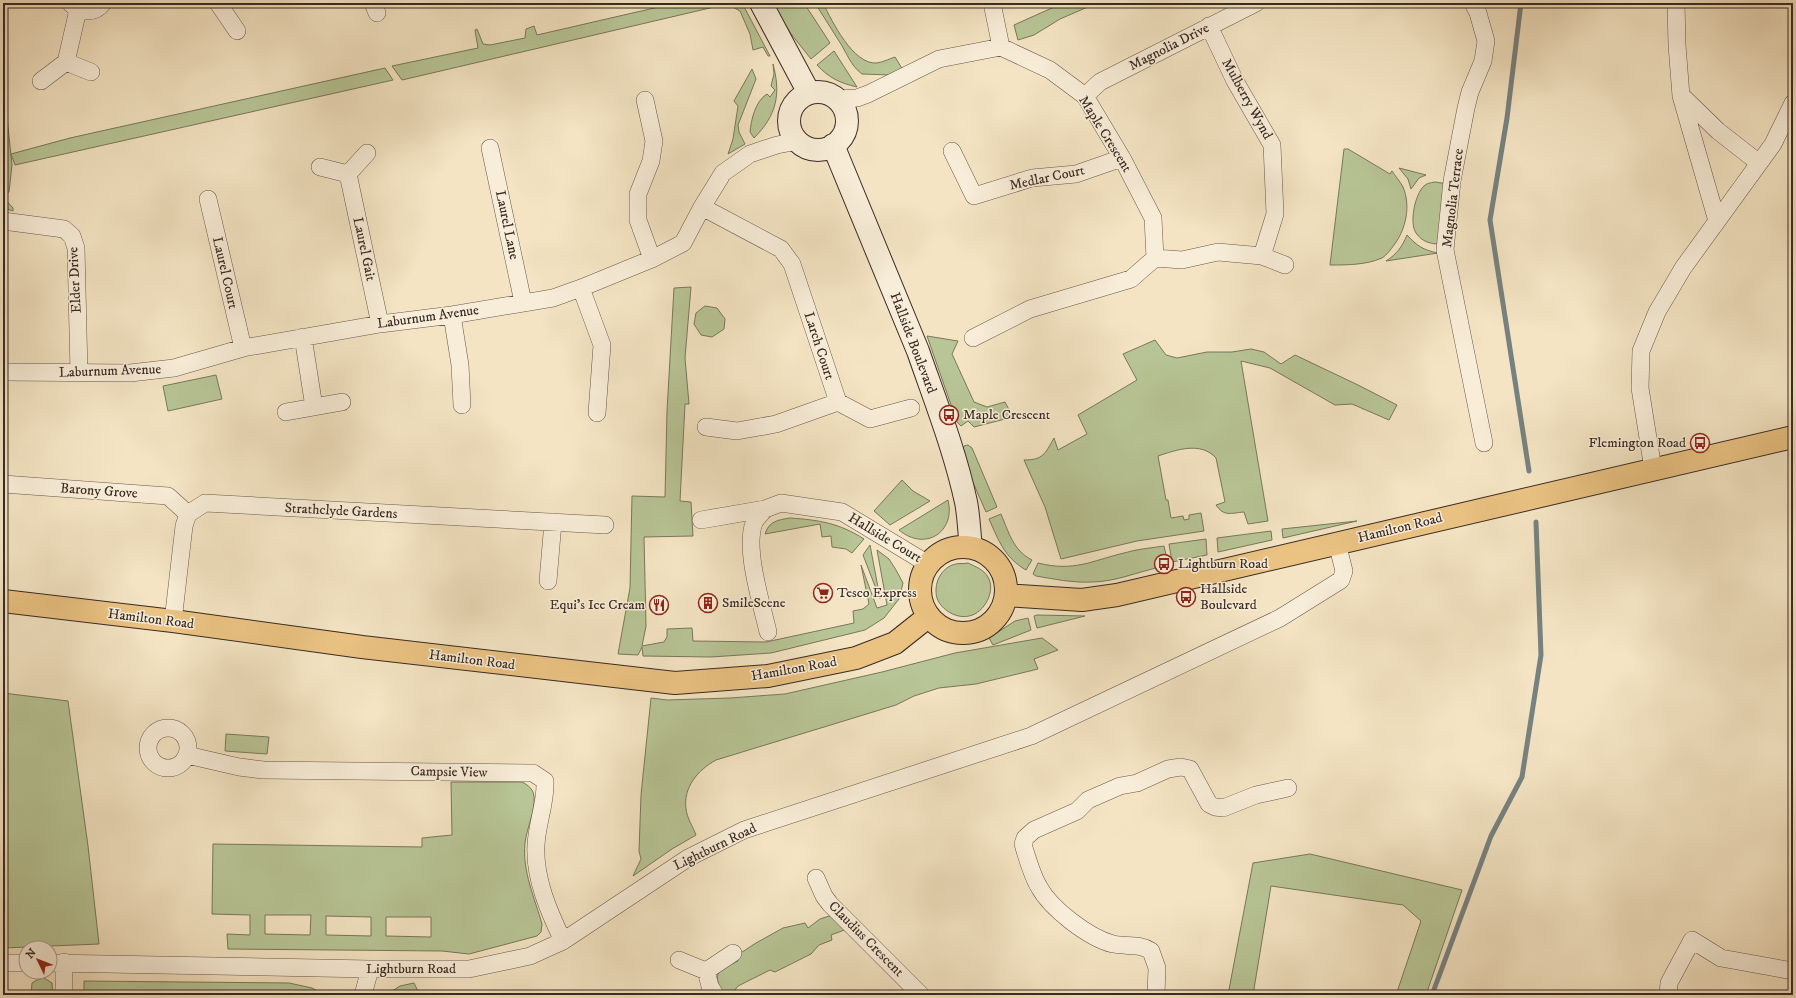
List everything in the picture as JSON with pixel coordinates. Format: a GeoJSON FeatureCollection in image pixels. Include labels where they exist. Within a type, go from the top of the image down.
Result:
{"type":"FeatureCollection","features":[{"type":"Feature","properties":{"kind":"main road","name":"Hamilton Road"},"geometry":{"type":"LineString","coordinates":[[1006,595],[1067,600],[1099,598],[1793,437]]}},
{"type":"Feature","properties":{"kind":"main road"},"geometry":{"type":"LineString","coordinates":[[971,547],[990,556],[1001,568],[1006,578],[1007,587],[1006,595],[1000,611],[990,624],[973,632],[956,632],[940,626],[929,616],[922,604],[920,591],[922,577],[928,564],[937,555],[951,549],[971,547]]}},
{"type":"Feature","properties":{"kind":"main road","name":"Hamilton Road"},"geometry":{"type":"LineString","coordinates":[[3,601],[173,621],[362,647],[675,683],[768,676],[856,658],[895,643],[929,616]]}},
{"type":"Feature","properties":{"kind":"street"},"geometry":{"type":"LineString","coordinates":[[41,81],[66,62],[74,6],[87,11],[95,10],[103,3]]}},
{"type":"Feature","properties":{"kind":"street"},"geometry":{"type":"LineString","coordinates":[[218,3],[237,31]]}},
{"type":"Feature","properties":{"kind":"street"},"geometry":{"type":"LineString","coordinates":[[761,3],[809,93]]}},
{"type":"Feature","properties":{"kind":"street"},"geometry":{"type":"LineString","coordinates":[[838,98],[846,111],[847,128],[841,139],[833,145],[816,149],[804,146],[798,141],[790,127],[790,113],[796,102],[809,93],[820,91],[838,98],[857,98],[939,59],[1001,47],[992,3]]}},
{"type":"Feature","properties":{"kind":"street","name":"Magnolia Drive"},"geometry":{"type":"LineString","coordinates":[[1085,96],[1100,82],[1256,3]]}},
{"type":"Feature","properties":{"kind":"street","name":"Magnolia Terrace"},"geometry":{"type":"LineString","coordinates":[[1473,3],[1478,13],[1486,41],[1483,61],[1470,92],[1466,108],[1452,181],[1446,250],[1484,443]]}},
{"type":"Feature","properties":{"kind":"street"},"geometry":{"type":"LineString","coordinates":[[1676,3],[1677,45],[1681,96],[1717,221]]}},
{"type":"Feature","properties":{"kind":"street","name":"Mulberry Wynd"},"geometry":{"type":"LineString","coordinates":[[1209,26],[1235,81],[1272,145],[1276,214],[1262,256]]}},
{"type":"Feature","properties":{"kind":"street","name":"Maple Crescent"},"geometry":{"type":"LineString","coordinates":[[1001,47],[1050,70],[1085,96],[1122,158],[1153,218],[1155,258]]}},
{"type":"Feature","properties":{"kind":"street"},"geometry":{"type":"LineString","coordinates":[[66,62],[91,72]]}},
{"type":"Feature","properties":{"kind":"street"},"geometry":{"type":"LineString","coordinates":[[1681,96],[1718,131],[1759,163]]}},
{"type":"Feature","properties":{"kind":"street"},"geometry":{"type":"LineString","coordinates":[[645,100],[654,142],[651,161],[638,194],[638,220],[652,259]]}},
{"type":"Feature","properties":{"kind":"street"},"geometry":{"type":"LineString","coordinates":[[1653,469],[1640,388],[1641,351],[1657,312],[1679,274],[1773,144],[1793,103]]}},
{"type":"Feature","properties":{"kind":"street","name":"Laburnum Avenue"},"geometry":{"type":"LineString","coordinates":[[3,372],[130,373],[174,368],[243,348],[380,324],[452,315],[553,298],[652,259],[683,243],[702,207],[723,173],[750,154],[777,145],[798,141]]}},
{"type":"Feature","properties":{"kind":"street","name":"Hallside Boulevard"},"geometry":{"type":"LineString","coordinates":[[833,145],[920,357],[952,452],[966,502],[971,547]]}},
{"type":"Feature","properties":{"kind":"street","name":"Laurel Lane"},"geometry":{"type":"LineString","coordinates":[[490,148],[524,302]]}},
{"type":"Feature","properties":{"kind":"street","name":"Medlar Court"},"geometry":{"type":"LineString","coordinates":[[952,151],[974,196],[1032,178],[1076,174],[1122,158]]}},
{"type":"Feature","properties":{"kind":"street"},"geometry":{"type":"LineString","coordinates":[[320,167],[348,174],[367,152]]}},
{"type":"Feature","properties":{"kind":"street","name":"Laurel Gait"},"geometry":{"type":"LineString","coordinates":[[348,174],[380,324]]}},
{"type":"Feature","properties":{"kind":"street","name":"Laurel Court"},"geometry":{"type":"LineString","coordinates":[[208,199],[243,348]]}},
{"type":"Feature","properties":{"kind":"street","name":"Larch Court"},"geometry":{"type":"LineString","coordinates":[[702,207],[781,249],[792,264],[838,402]]}},
{"type":"Feature","properties":{"kind":"street","name":"Elder Drive"},"geometry":{"type":"LineString","coordinates":[[3,221],[64,229],[72,236],[76,248],[79,372]]}},
{"type":"Feature","properties":{"kind":"street"},"geometry":{"type":"LineString","coordinates":[[973,338],[1030,309],[1131,279],[1155,258],[1182,260],[1218,252],[1262,256],[1285,266]]}},
{"type":"Feature","properties":{"kind":"street"},"geometry":{"type":"LineString","coordinates":[[581,288],[602,345],[597,413]]}},
{"type":"Feature","properties":{"kind":"street"},"geometry":{"type":"LineString","coordinates":[[452,315],[460,365],[462,404]]}},
{"type":"Feature","properties":{"kind":"street"},"geometry":{"type":"LineString","coordinates":[[303,337],[314,407]]}},
{"type":"Feature","properties":{"kind":"street"},"geometry":{"type":"LineString","coordinates":[[286,412],[342,402]]}},
{"type":"Feature","properties":{"kind":"street"},"geometry":{"type":"LineString","coordinates":[[706,427],[737,431],[776,424],[838,402],[870,419],[911,408]]}},
{"type":"Feature","properties":{"kind":"street","name":"Barony Grove"},"geometry":{"type":"LineString","coordinates":[[3,484],[168,496],[188,514]]}},
{"type":"Feature","properties":{"kind":"street","name":"Strathclyde Gardens"},"geometry":{"type":"LineString","coordinates":[[188,514],[206,503],[605,525]]}},
{"type":"Feature","properties":{"kind":"street","name":"Hallside Court"},"geometry":{"type":"LineString","coordinates":[[701,520],[765,509],[781,503],[842,512],[928,564]]}},
{"type":"Feature","properties":{"kind":"street"},"geometry":{"type":"LineString","coordinates":[[765,509],[754,523],[751,541],[752,555],[768,632]]}},
{"type":"Feature","properties":{"kind":"street"},"geometry":{"type":"LineString","coordinates":[[173,621],[184,526],[188,514]]}},
{"type":"Feature","properties":{"kind":"street"},"geometry":{"type":"LineString","coordinates":[[548,581],[553,522]]}},
{"type":"Feature","properties":{"kind":"street","name":"Lightburn Road"},"geometry":{"type":"LineString","coordinates":[[58,963],[370,969],[469,969],[530,956],[563,941],[688,858],[744,830],[1031,736],[1280,618],[1341,580],[1344,571],[1337,543]]}},
{"type":"Feature","properties":{"kind":"street","name":"Campsie View"},"geometry":{"type":"LineString","coordinates":[[186,755],[239,767],[263,770],[533,773],[545,781],[546,794],[536,844],[539,876],[552,919],[563,941]]}},
{"type":"Feature","properties":{"kind":"street"},"geometry":{"type":"LineString","coordinates":[[1156,995],[1157,968],[1152,951],[1142,946],[1114,944],[1089,935],[1062,914],[1039,888],[1023,844],[1025,838],[1034,830],[1077,811],[1088,800],[1120,786],[1137,783],[1168,769],[1181,766],[1190,770],[1209,804],[1215,807],[1224,808],[1256,795],[1288,788]]}},
{"type":"Feature","properties":{"kind":"street","name":"Claudius Crescent"},"geometry":{"type":"LineString","coordinates":[[816,878],[824,896],[830,904],[921,995]]}},
{"type":"Feature","properties":{"kind":"street"},"geometry":{"type":"LineString","coordinates":[[1668,995],[1669,983],[1692,940],[1721,958],[1793,971]]}},
{"type":"Feature","properties":{"kind":"street"},"geometry":{"type":"LineString","coordinates":[[706,971],[733,953]]}},
{"type":"Feature","properties":{"kind":"street"},"geometry":{"type":"LineString","coordinates":[[680,960],[706,971]]}},
{"type":"Feature","properties":{"kind":"street"},"geometry":{"type":"LineString","coordinates":[[3,963],[18,963]]}},
{"type":"Feature","properties":{"kind":"street"},"geometry":{"type":"LineString","coordinates":[[58,968],[64,995]]}},
{"type":"Feature","properties":{"kind":"street"},"geometry":{"type":"LineString","coordinates":[[363,995],[370,969]]}},
{"type":"Feature","properties":{"kind":"street"},"geometry":{"type":"LineString","coordinates":[[706,971],[710,986],[715,995]]}},
{"type":"Feature","properties":{"kind":"green space"},"geometry":{"type":"Polygon","coordinates":[[[676,3],[742,3],[770,56],[768,56],[763,47],[753,50],[750,34],[740,11],[727,4],[402,80],[392,66],[478,48],[475,30],[477,29],[483,44],[490,45],[525,38],[526,29],[534,26],[537,35],[676,3]]]}},
{"type":"Feature","properties":{"kind":"green space"},"geometry":{"type":"Polygon","coordinates":[[[770,3],[804,3],[830,43],[811,59],[770,3]]]}},
{"type":"Feature","properties":{"kind":"green space"},"geometry":{"type":"Polygon","coordinates":[[[815,3],[823,3],[844,40],[860,57],[868,62],[877,63],[895,57],[903,70],[891,75],[862,74],[852,63],[815,3]]]}},
{"type":"Feature","properties":{"kind":"green space"},"geometry":{"type":"Polygon","coordinates":[[[1063,3],[1097,3],[1060,19],[1034,35],[1018,40],[1014,25],[1063,3]]]}},
{"type":"Feature","properties":{"kind":"green space"},"geometry":{"type":"Polygon","coordinates":[[[834,51],[857,87],[845,84],[835,79],[817,65],[834,51]]]}},
{"type":"Feature","properties":{"kind":"green space"},"geometry":{"type":"Polygon","coordinates":[[[773,64],[777,85],[775,104],[768,121],[754,138],[750,132],[751,122],[759,101],[767,94],[770,97],[775,90],[771,86],[774,74],[773,64]]]}},
{"type":"Feature","properties":{"kind":"green space"},"geometry":{"type":"Polygon","coordinates":[[[385,68],[393,80],[15,165],[11,154],[70,138],[385,68]]]}},
{"type":"Feature","properties":{"kind":"green space"},"geometry":{"type":"Polygon","coordinates":[[[752,69],[756,79],[738,125],[739,132],[745,144],[728,154],[733,139],[738,106],[734,101],[752,69]]]}},
{"type":"Feature","properties":{"kind":"green space"},"geometry":{"type":"Polygon","coordinates":[[[4,88],[12,165],[9,192],[6,193],[4,198],[13,208],[13,211],[3,208],[4,88]]]}},
{"type":"Feature","properties":{"kind":"green space"},"geometry":{"type":"Polygon","coordinates":[[[1344,149],[1348,149],[1390,174],[1392,171],[1403,187],[1407,202],[1407,209],[1402,232],[1389,252],[1382,258],[1350,265],[1330,265],[1344,149]]]}},
{"type":"Feature","properties":{"kind":"green space"},"geometry":{"type":"Polygon","coordinates":[[[1399,168],[1426,175],[1419,178],[1411,189],[1408,179],[1399,168]]]}},
{"type":"Feature","properties":{"kind":"green space"},"geometry":{"type":"Polygon","coordinates":[[[1435,182],[1448,184],[1440,244],[1430,243],[1421,239],[1416,233],[1413,223],[1414,209],[1418,195],[1426,184],[1435,182]]]}},
{"type":"Feature","properties":{"kind":"green space"},"geometry":{"type":"Polygon","coordinates":[[[1407,235],[1421,247],[1438,253],[1386,261],[1399,250],[1407,235]]]}},
{"type":"Feature","properties":{"kind":"green space"},"geometry":{"type":"Polygon","coordinates":[[[691,287],[685,358],[689,404],[685,404],[680,501],[691,502],[693,536],[644,537],[646,626],[642,646],[664,642],[667,637],[667,629],[692,628],[693,641],[766,642],[854,623],[853,611],[863,609],[869,604],[861,565],[877,608],[887,605],[877,550],[889,559],[903,583],[899,599],[884,618],[865,630],[771,653],[711,657],[643,656],[642,647],[638,655],[618,654],[630,588],[632,496],[665,497],[667,411],[674,288],[691,287]]]}},
{"type":"Feature","properties":{"kind":"green space"},"geometry":{"type":"Polygon","coordinates":[[[705,306],[717,308],[725,319],[724,329],[712,337],[701,335],[694,324],[696,313],[705,306]]]}},
{"type":"Feature","properties":{"kind":"green space"},"geometry":{"type":"Polygon","coordinates":[[[927,336],[958,341],[952,354],[974,402],[987,407],[1005,402],[1013,417],[974,427],[968,421],[961,426],[957,422],[927,336]]]}},
{"type":"Feature","properties":{"kind":"green space"},"geometry":{"type":"Polygon","coordinates":[[[1155,340],[1166,355],[1177,358],[1207,352],[1232,352],[1251,349],[1264,352],[1281,364],[1295,355],[1397,405],[1389,420],[1352,404],[1335,405],[1270,368],[1241,361],[1268,521],[1248,524],[1244,512],[1225,513],[1219,509],[1216,505],[1225,502],[1216,458],[1203,450],[1188,448],[1158,456],[1166,500],[1168,500],[1171,518],[1183,516],[1184,520],[1189,519],[1189,515],[1201,513],[1204,531],[1137,541],[1061,559],[1045,507],[1024,460],[1035,459],[1043,455],[1054,438],[1058,450],[1087,434],[1078,415],[1137,380],[1123,354],[1155,340]]]}},
{"type":"Feature","properties":{"kind":"green space"},"geometry":{"type":"Polygon","coordinates":[[[216,375],[222,399],[168,411],[163,386],[216,375]]]}},
{"type":"Feature","properties":{"kind":"green space"},"geometry":{"type":"Polygon","coordinates":[[[968,445],[972,448],[997,507],[986,512],[960,453],[964,446],[968,445]]]}},
{"type":"Feature","properties":{"kind":"green space"},"geometry":{"type":"Polygon","coordinates":[[[902,480],[913,491],[930,501],[890,525],[874,511],[902,480]]]}},
{"type":"Feature","properties":{"kind":"green space"},"geometry":{"type":"Polygon","coordinates":[[[948,500],[949,511],[947,521],[943,529],[936,535],[928,539],[919,539],[909,536],[899,530],[948,500]]]}},
{"type":"Feature","properties":{"kind":"green space"},"geometry":{"type":"Polygon","coordinates":[[[1001,514],[1009,534],[1016,546],[1032,560],[1026,570],[1012,560],[1007,554],[989,519],[1001,514]]]}},
{"type":"Feature","properties":{"kind":"green space"},"geometry":{"type":"Polygon","coordinates":[[[790,518],[828,523],[846,529],[864,539],[852,553],[846,549],[832,547],[831,536],[822,537],[820,524],[765,534],[769,526],[774,522],[790,518]]]}},
{"type":"Feature","properties":{"kind":"green space"},"geometry":{"type":"Polygon","coordinates":[[[1357,521],[1283,538],[1282,529],[1357,521]]]}},
{"type":"Feature","properties":{"kind":"green space"},"geometry":{"type":"Polygon","coordinates":[[[1271,531],[1272,540],[1218,552],[1217,538],[1271,531]]]}},
{"type":"Feature","properties":{"kind":"green space"},"geometry":{"type":"Polygon","coordinates":[[[1206,539],[1207,555],[1172,562],[1169,544],[1206,539]]]}},
{"type":"Feature","properties":{"kind":"green space"},"geometry":{"type":"Polygon","coordinates":[[[870,545],[880,598],[880,599],[863,555],[870,545]]]}},
{"type":"Feature","properties":{"kind":"green space"},"geometry":{"type":"Polygon","coordinates":[[[1164,546],[1167,559],[1155,562],[1156,568],[1116,579],[1100,582],[1078,582],[1036,576],[1033,574],[1038,563],[1072,566],[1134,550],[1164,546]]]}},
{"type":"Feature","properties":{"kind":"green space"},"geometry":{"type":"Polygon","coordinates":[[[968,563],[982,570],[986,574],[991,588],[988,600],[984,606],[975,614],[964,617],[950,613],[942,606],[937,598],[936,587],[939,577],[946,569],[956,564],[968,563]]]}},
{"type":"Feature","properties":{"kind":"green space"},"geometry":{"type":"Polygon","coordinates":[[[1034,616],[1085,616],[1037,628],[1034,616]]]}},
{"type":"Feature","properties":{"kind":"green space"},"geometry":{"type":"Polygon","coordinates":[[[1028,618],[1031,630],[993,645],[989,638],[1015,621],[1028,618]]]}},
{"type":"Feature","properties":{"kind":"green space"},"geometry":{"type":"Polygon","coordinates":[[[1042,638],[1058,650],[1034,659],[1038,669],[976,684],[939,688],[914,696],[896,705],[716,760],[709,764],[693,780],[687,793],[686,809],[696,835],[672,849],[633,876],[641,859],[639,851],[641,795],[651,698],[667,700],[730,698],[785,694],[882,672],[955,653],[1042,638]]]}},
{"type":"Feature","properties":{"kind":"green space"},"geometry":{"type":"Polygon","coordinates":[[[3,693],[68,701],[88,846],[99,944],[58,946],[58,940],[18,940],[18,947],[3,948],[3,731],[8,730],[3,702],[3,693]]]}},
{"type":"Feature","properties":{"kind":"green space"},"geometry":{"type":"Polygon","coordinates":[[[226,734],[269,737],[267,754],[225,751],[226,734]]]}},
{"type":"Feature","properties":{"kind":"green space"},"geometry":{"type":"Polygon","coordinates":[[[451,782],[522,782],[531,789],[533,792],[534,803],[525,843],[525,864],[542,924],[541,932],[537,936],[469,954],[442,951],[228,949],[227,934],[250,935],[250,915],[212,914],[213,844],[422,847],[422,838],[452,835],[451,782]],[[265,915],[265,934],[310,935],[311,915],[265,915]],[[326,916],[326,935],[371,936],[371,917],[326,916]],[[386,917],[386,936],[431,937],[431,917],[386,917]]]}},
{"type":"Feature","properties":{"kind":"green space"},"geometry":{"type":"Polygon","coordinates":[[[1310,854],[1462,890],[1426,995],[1396,995],[1421,921],[1403,905],[1271,886],[1253,995],[1228,995],[1253,863],[1310,854]]]}},
{"type":"Feature","properties":{"kind":"green space"},"geometry":{"type":"Polygon","coordinates":[[[829,916],[833,917],[847,929],[831,935],[832,940],[819,945],[811,954],[775,972],[770,970],[738,986],[731,995],[724,995],[717,977],[721,970],[738,961],[736,956],[783,928],[805,923],[808,928],[820,919],[829,916]]]}},
{"type":"Feature","properties":{"kind":"green space"},"geometry":{"type":"Polygon","coordinates":[[[37,980],[47,980],[52,983],[53,995],[31,995],[32,983],[37,980]]]}},
{"type":"Feature","properties":{"kind":"green space"},"geometry":{"type":"Polygon","coordinates":[[[84,981],[289,983],[312,988],[325,995],[84,995],[84,981]]]}},
{"type":"Feature","properties":{"kind":"green space"},"geometry":{"type":"Polygon","coordinates":[[[414,983],[420,995],[386,995],[400,986],[414,983]]]}},
{"type":"Feature","properties":{"kind":"waterway"},"geometry":{"type":"LineString","coordinates":[[1521,3],[1507,118],[1490,220],[1529,471]]}},
{"type":"Feature","properties":{"kind":"waterway"},"geometry":{"type":"LineString","coordinates":[[1432,995],[1491,836],[1522,777],[1541,655],[1536,522]]}},
{"type":"Feature","properties":{"kind":"place","name":"Maple Crescent"},"geometry":{"type":"Point","coordinates":[949,415]}},
{"type":"Feature","properties":{"kind":"place","name":"Flemington Road"},"geometry":{"type":"Point","coordinates":[1700,443]}},
{"type":"Feature","properties":{"kind":"place","name":"Lightburn Road"},"geometry":{"type":"Point","coordinates":[1164,564]}},
{"type":"Feature","properties":{"kind":"place","name":"Tesco Express"},"geometry":{"type":"Point","coordinates":[823,593]}},
{"type":"Feature","properties":{"kind":"place","name":"Hallside Boulevard"},"geometry":{"type":"Point","coordinates":[1186,597]}},
{"type":"Feature","properties":{"kind":"place","name":"SmileScene"},"geometry":{"type":"Point","coordinates":[708,603]}},
{"type":"Feature","properties":{"kind":"place","name":"Equi's Ice Cream"},"geometry":{"type":"Point","coordinates":[659,605]}}]}
